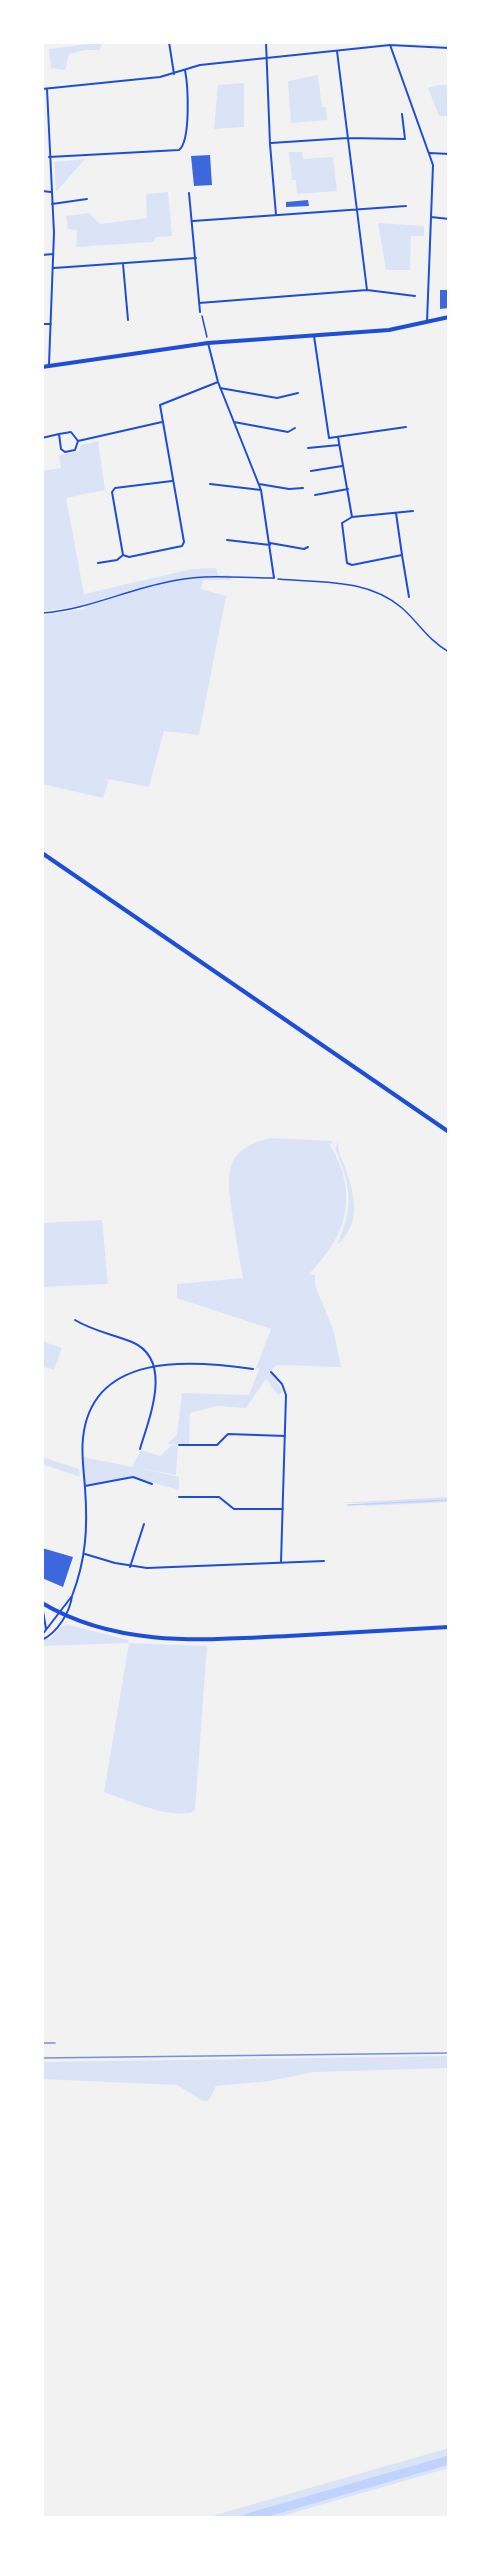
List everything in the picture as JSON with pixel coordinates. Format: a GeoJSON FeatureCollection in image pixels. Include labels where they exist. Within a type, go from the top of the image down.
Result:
{"type":"FeatureCollection","features":[{"type":"Feature","properties":{"kind":"main road"},"geometry":{"type":"LineString","coordinates":[[42,367],[208,343],[389,330],[449,317]]}},
{"type":"Feature","properties":{"kind":"main road"},"geometry":{"type":"LineString","coordinates":[[42,854],[449,1132]]}},
{"type":"Feature","properties":{"kind":"main road"},"geometry":{"type":"LineString","coordinates":[[42,1604],[65,1616],[121,1633],[186,1639],[449,1627]]}},
{"type":"Feature","properties":{"kind":"street"},"geometry":{"type":"LineString","coordinates":[[169,42],[174,74]]}},
{"type":"Feature","properties":{"kind":"street"},"geometry":{"type":"LineString","coordinates":[[266,42],[270,144],[276,215]]}},
{"type":"Feature","properties":{"kind":"street"},"geometry":{"type":"LineString","coordinates":[[390,43],[433,165],[428,322]]}},
{"type":"Feature","properties":{"kind":"street"},"geometry":{"type":"LineString","coordinates":[[42,89],[174,74],[200,65],[267,60],[390,43],[449,48]]}},
{"type":"Feature","properties":{"kind":"street"},"geometry":{"type":"LineString","coordinates":[[337,50],[367,290]]}},
{"type":"Feature","properties":{"kind":"street"},"geometry":{"type":"LineString","coordinates":[[50,157],[179,150],[186,141],[188,83],[185,70]]}},
{"type":"Feature","properties":{"kind":"street"},"geometry":{"type":"LineString","coordinates":[[47,89],[54,268],[49,367]]}},
{"type":"Feature","properties":{"kind":"street"},"geometry":{"type":"LineString","coordinates":[[270,144],[347,138],[405,139],[402,114]]}},
{"type":"Feature","properties":{"kind":"street"},"geometry":{"type":"LineString","coordinates":[[430,153],[449,154]]}},
{"type":"Feature","properties":{"kind":"street"},"geometry":{"type":"LineString","coordinates":[[42,191],[51,192]]}},
{"type":"Feature","properties":{"kind":"street"},"geometry":{"type":"LineString","coordinates":[[189,193],[200,312]]}},
{"type":"Feature","properties":{"kind":"street"},"geometry":{"type":"LineString","coordinates":[[52,204],[87,199]]}},
{"type":"Feature","properties":{"kind":"street"},"geometry":{"type":"LineString","coordinates":[[193,221],[406,206]]}},
{"type":"Feature","properties":{"kind":"street"},"geometry":{"type":"LineString","coordinates":[[431,218],[449,219]]}},
{"type":"Feature","properties":{"kind":"street"},"geometry":{"type":"LineString","coordinates":[[42,255],[53,254]]}},
{"type":"Feature","properties":{"kind":"street"},"geometry":{"type":"LineString","coordinates":[[54,268],[196,258]]}},
{"type":"Feature","properties":{"kind":"street"},"geometry":{"type":"LineString","coordinates":[[123,264],[128,320]]}},
{"type":"Feature","properties":{"kind":"street"},"geometry":{"type":"LineString","coordinates":[[199,303],[367,290],[415,296]]}},
{"type":"Feature","properties":{"kind":"street"},"geometry":{"type":"LineString","coordinates":[[42,324],[51,324]]}},
{"type":"Feature","properties":{"kind":"street"},"geometry":{"type":"LineString","coordinates":[[314,336],[329,438],[406,427]]}},
{"type":"Feature","properties":{"kind":"street"},"geometry":{"type":"LineString","coordinates":[[208,343],[220,388],[261,490],[274,578]]}},
{"type":"Feature","properties":{"kind":"street"},"geometry":{"type":"LineString","coordinates":[[123,555],[129,557],[178,549],[184,542],[160,405],[218,382]]}},
{"type":"Feature","properties":{"kind":"street"},"geometry":{"type":"LineString","coordinates":[[220,388],[277,398],[298,393]]}},
{"type":"Feature","properties":{"kind":"street"},"geometry":{"type":"LineString","coordinates":[[78,441],[162,422]]}},
{"type":"Feature","properties":{"kind":"street"},"geometry":{"type":"LineString","coordinates":[[234,422],[288,432],[296,428]]}},
{"type":"Feature","properties":{"kind":"street"},"geometry":{"type":"LineString","coordinates":[[42,438],[70,432],[78,441]]}},
{"type":"Feature","properties":{"kind":"street"},"geometry":{"type":"LineString","coordinates":[[59,434],[62,449],[66,452],[75,450],[78,441]]}},
{"type":"Feature","properties":{"kind":"street"},"geometry":{"type":"LineString","coordinates":[[338,437],[352,517]]}},
{"type":"Feature","properties":{"kind":"street"},"geometry":{"type":"LineString","coordinates":[[308,448],[339,445]]}},
{"type":"Feature","properties":{"kind":"street"},"geometry":{"type":"LineString","coordinates":[[311,471],[342,466]]}},
{"type":"Feature","properties":{"kind":"street"},"geometry":{"type":"LineString","coordinates":[[123,555],[112,492],[115,488],[172,481]]}},
{"type":"Feature","properties":{"kind":"street"},"geometry":{"type":"LineString","coordinates":[[210,484],[261,490]]}},
{"type":"Feature","properties":{"kind":"street"},"geometry":{"type":"LineString","coordinates":[[259,484],[289,489],[303,488]]}},
{"type":"Feature","properties":{"kind":"street"},"geometry":{"type":"LineString","coordinates":[[315,495],[348,489]]}},
{"type":"Feature","properties":{"kind":"street"},"geometry":{"type":"LineString","coordinates":[[402,555],[352,565],[347,563],[342,523],[352,517],[413,511]]}},
{"type":"Feature","properties":{"kind":"street"},"geometry":{"type":"LineString","coordinates":[[396,513],[409,597]]}},
{"type":"Feature","properties":{"kind":"street"},"geometry":{"type":"LineString","coordinates":[[227,540],[304,549],[308,547]]}},
{"type":"Feature","properties":{"kind":"street"},"geometry":{"type":"LineString","coordinates":[[98,563],[117,560],[123,555]]}},
{"type":"Feature","properties":{"kind":"street"},"geometry":{"type":"LineString","coordinates":[[75,1320],[88,1328],[138,1345],[145,1352],[152,1366],[156,1394],[141,1449]]}},
{"type":"Feature","properties":{"kind":"street"},"geometry":{"type":"LineString","coordinates":[[42,1640],[53,1632],[65,1616],[85,1554],[83,1438],[91,1408],[112,1383],[152,1366],[192,1364],[254,1369]]}},
{"type":"Feature","properties":{"kind":"street"},"geometry":{"type":"LineString","coordinates":[[271,1372],[286,1390],[281,1563]]}},
{"type":"Feature","properties":{"kind":"street"},"geometry":{"type":"LineString","coordinates":[[179,1445],[217,1445],[228,1434],[285,1436]]}},
{"type":"Feature","properties":{"kind":"street"},"geometry":{"type":"LineString","coordinates":[[85,1486],[133,1477],[152,1484]]}},
{"type":"Feature","properties":{"kind":"street"},"geometry":{"type":"LineString","coordinates":[[179,1497],[219,1497],[234,1509],[283,1509]]}},
{"type":"Feature","properties":{"kind":"street"},"geometry":{"type":"LineString","coordinates":[[130,1567],[144,1524]]}},
{"type":"Feature","properties":{"kind":"street"},"geometry":{"type":"LineString","coordinates":[[85,1554],[130,1567],[188,1569],[324,1561]]}},
{"type":"Feature","properties":{"kind":"street"},"geometry":{"type":"LineString","coordinates":[[42,1635],[72,1596]]}},
{"type":"Feature","properties":{"kind":"street"},"geometry":{"type":"LineString","coordinates":[[42,1604],[46,1629]]}},
{"type":"Feature","properties":{"kind":"lane"},"geometry":{"type":"LineString","coordinates":[[42,613],[77,609],[146,587],[202,576],[274,578]]}},
{"type":"Feature","properties":{"kind":"path"},"geometry":{"type":"LineString","coordinates":[[200,312],[205,320],[207,337]]}},
{"type":"Feature","properties":{"kind":"path"},"geometry":{"type":"LineString","coordinates":[[274,578],[330,581],[368,590],[401,607],[437,644],[449,652]]}},
{"type":"Feature","properties":{"kind":"shaded area"},"geometry":{"type":"Polygon","coordinates":[[[102,42],[100,50],[85,50],[69,54],[65,70],[51,68],[49,49],[102,42]]]}},
{"type":"Feature","properties":{"kind":"shaded area"},"geometry":{"type":"Polygon","coordinates":[[[318,75],[322,107],[326,107],[327,120],[291,123],[288,81],[318,75]]]}},
{"type":"Feature","properties":{"kind":"shaded area"},"geometry":{"type":"Polygon","coordinates":[[[244,83],[244,127],[214,129],[218,85],[244,83]]]}},
{"type":"Feature","properties":{"kind":"shaded area"},"geometry":{"type":"Polygon","coordinates":[[[449,85],[449,116],[439,116],[428,88],[449,85]]]}},
{"type":"Feature","properties":{"kind":"shaded area"},"geometry":{"type":"Polygon","coordinates":[[[289,152],[302,152],[303,159],[333,157],[337,191],[297,194],[296,180],[292,180],[289,152]]]}},
{"type":"Feature","properties":{"kind":"shaded area"},"geometry":{"type":"Polygon","coordinates":[[[85,159],[56,192],[54,162],[85,159]]]}},
{"type":"Feature","properties":{"kind":"shaded area"},"geometry":{"type":"Polygon","coordinates":[[[168,192],[172,236],[156,237],[153,242],[76,247],[77,230],[68,229],[66,216],[89,213],[100,224],[147,218],[146,194],[168,192]]]}},
{"type":"Feature","properties":{"kind":"shaded area"},"geometry":{"type":"Polygon","coordinates":[[[378,223],[424,226],[424,236],[411,236],[410,270],[386,270],[378,223]]]}},
{"type":"Feature","properties":{"kind":"shaded area"},"geometry":{"type":"Polygon","coordinates":[[[98,441],[105,490],[66,498],[84,594],[192,569],[216,568],[218,575],[231,575],[231,580],[203,580],[201,589],[226,596],[199,735],[164,731],[149,787],[109,779],[103,798],[42,784],[42,615],[85,609],[84,606],[42,611],[42,471],[61,468],[59,455],[79,451],[81,445],[98,441]]]}},
{"type":"Feature","properties":{"kind":"shaded area"},"geometry":{"type":"Polygon","coordinates":[[[271,1138],[333,1141],[330,1145],[344,1180],[345,1213],[333,1244],[309,1274],[315,1275],[315,1285],[334,1332],[341,1367],[276,1365],[271,1372],[283,1392],[278,1395],[266,1379],[246,1408],[217,1406],[190,1413],[189,1445],[167,1444],[177,1435],[182,1393],[249,1395],[259,1369],[256,1368],[271,1329],[177,1298],[177,1284],[243,1278],[229,1190],[231,1167],[235,1157],[243,1149],[271,1138]]]}},
{"type":"Feature","properties":{"kind":"shaded area"},"geometry":{"type":"Polygon","coordinates":[[[339,1141],[339,1151],[351,1188],[354,1209],[350,1228],[337,1245],[348,1207],[347,1185],[335,1148],[339,1141]]]}},
{"type":"Feature","properties":{"kind":"shaded area"},"geometry":{"type":"Polygon","coordinates":[[[102,1220],[108,1284],[42,1287],[42,1223],[102,1220]]]}},
{"type":"Feature","properties":{"kind":"shaded area"},"geometry":{"type":"Polygon","coordinates":[[[42,1341],[62,1348],[54,1370],[42,1366],[42,1341]]]}},
{"type":"Feature","properties":{"kind":"shaded area"},"geometry":{"type":"Polygon","coordinates":[[[172,1445],[178,1446],[176,1475],[140,1468],[179,1477],[179,1490],[133,1477],[85,1486],[83,1457],[132,1467],[141,1450],[160,1456],[172,1445]]]}},
{"type":"Feature","properties":{"kind":"shaded area"},"geometry":{"type":"Polygon","coordinates":[[[42,1457],[79,1469],[80,1477],[42,1464],[42,1457]]]}},
{"type":"Feature","properties":{"kind":"shaded area"},"geometry":{"type":"Polygon","coordinates":[[[449,1497],[449,1502],[365,1506],[365,1503],[338,1503],[449,1497]]]}},
{"type":"Feature","properties":{"kind":"shaded area"},"geometry":{"type":"Polygon","coordinates":[[[69,1625],[128,1640],[129,1643],[42,1646],[42,1633],[49,1640],[62,1626],[69,1625]]]}},
{"type":"Feature","properties":{"kind":"shaded area"},"geometry":{"type":"Polygon","coordinates":[[[129,1643],[207,1646],[195,1810],[187,1813],[164,1812],[104,1792],[129,1643]]]}},
{"type":"Feature","properties":{"kind":"shaded area"},"geometry":{"type":"Polygon","coordinates":[[[449,2056],[449,2068],[313,2072],[270,2081],[216,2086],[209,2100],[203,2101],[177,2085],[42,2079],[42,2062],[449,2056]]]}},
{"type":"Feature","properties":{"kind":"shaded area"},"geometry":{"type":"Polygon","coordinates":[[[449,2448],[449,2468],[275,2518],[205,2518],[449,2448]]]}},
{"type":"Feature","properties":{"kind":"building"},"geometry":{"type":"Polygon","coordinates":[[[210,155],[212,185],[194,186],[191,156],[210,155]]]}},
{"type":"Feature","properties":{"kind":"building"},"geometry":{"type":"Polygon","coordinates":[[[308,200],[309,206],[286,207],[286,202],[308,200]]]}},
{"type":"Feature","properties":{"kind":"building"},"geometry":{"type":"Polygon","coordinates":[[[440,290],[449,290],[449,308],[440,309],[440,290]]]}},
{"type":"Feature","properties":{"kind":"building"},"geometry":{"type":"Polygon","coordinates":[[[42,1548],[73,1557],[63,1587],[42,1578],[42,1548]]]}},
{"type":"Feature","properties":{"kind":"waterway"},"geometry":{"type":"LineString","coordinates":[[348,1505],[449,1500]]}},
{"type":"Feature","properties":{"kind":"waterway"},"geometry":{"type":"LineString","coordinates":[[247,2518],[449,2460]]}},
{"type":"Feature","properties":{"kind":"railway"},"geometry":{"type":"LineString","coordinates":[[42,2043],[55,2043]]}},
{"type":"Feature","properties":{"kind":"railway"},"geometry":{"type":"LineString","coordinates":[[42,2058],[449,2053]]}}]}
